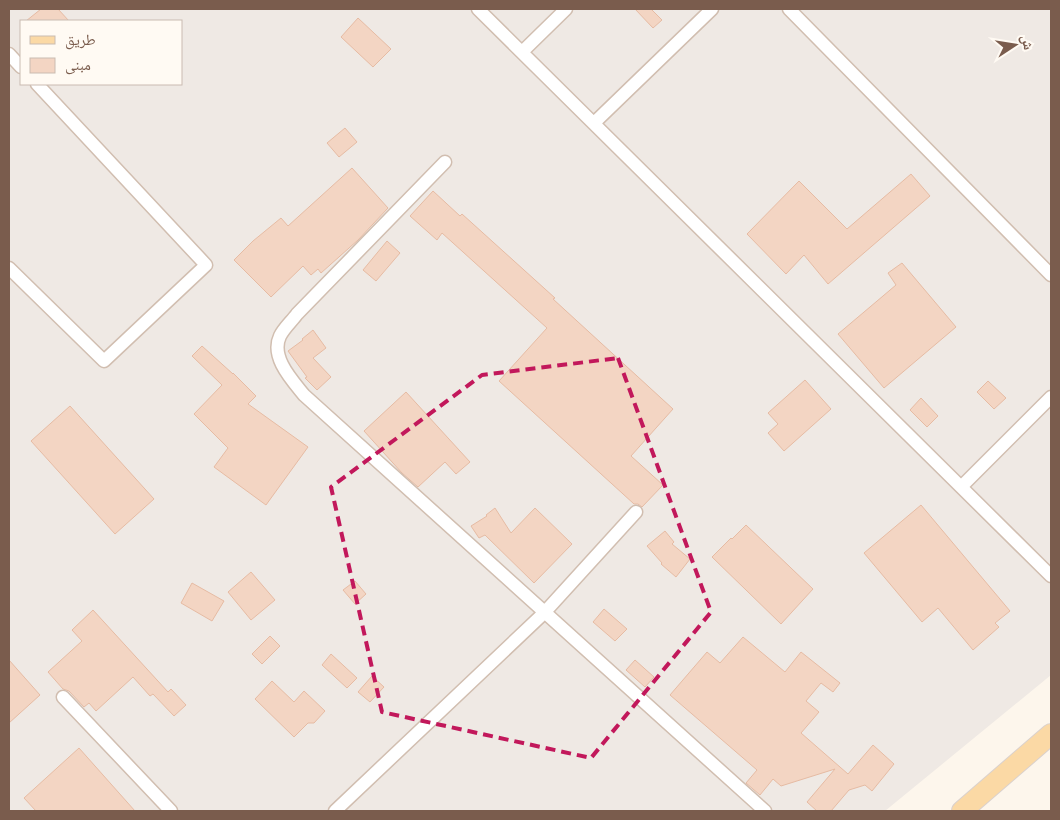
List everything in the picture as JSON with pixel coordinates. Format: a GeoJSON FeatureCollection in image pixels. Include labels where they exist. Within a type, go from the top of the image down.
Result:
{"type":"FeatureCollection","features":[{"type":"Feature","properties":{"kind":"main road"},"geometry":{"type":"LineString","coordinates":[[962,811],[1051,734]]}},
{"type":"Feature","properties":{"kind":"street"},"geometry":{"type":"LineString","coordinates":[[478,9],[1051,576]]}},
{"type":"Feature","properties":{"kind":"street"},"geometry":{"type":"LineString","coordinates":[[522,52],[566,9]]}},
{"type":"Feature","properties":{"kind":"street"},"geometry":{"type":"LineString","coordinates":[[594,123],[712,9]]}},
{"type":"Feature","properties":{"kind":"street"},"geometry":{"type":"LineString","coordinates":[[789,9],[1051,275]]}},
{"type":"Feature","properties":{"kind":"street"},"geometry":{"type":"LineString","coordinates":[[9,54],[20,66]]}},
{"type":"Feature","properties":{"kind":"street"},"geometry":{"type":"LineString","coordinates":[[9,268],[104,361],[206,264],[38,85]]}},
{"type":"Feature","properties":{"kind":"street"},"geometry":{"type":"LineString","coordinates":[[445,162],[297,314],[280,337],[278,354],[286,373],[304,395],[765,811]]}},
{"type":"Feature","properties":{"kind":"street"},"geometry":{"type":"LineString","coordinates":[[961,487],[1051,396]]}},
{"type":"Feature","properties":{"kind":"street"},"geometry":{"type":"LineString","coordinates":[[335,811],[544,612],[636,512]]}},
{"type":"Feature","properties":{"kind":"street"},"geometry":{"type":"LineString","coordinates":[[63,697],[171,811]]}},
{"type":"Feature","properties":{"kind":"highlighted area"},"geometry":{"type":"Polygon","coordinates":[[[618,358],[711,612],[591,758],[382,712],[331,487],[482,375],[618,358]]]}},
{"type":"Feature","properties":{"kind":"shaded area"},"geometry":{"type":"Polygon","coordinates":[[[9,9],[1051,9],[1051,675],[885,811],[9,811],[9,9]]]}},
{"type":"Feature","properties":{"kind":"building"},"geometry":{"type":"Polygon","coordinates":[[[41,9],[58,9],[68,20],[27,20],[41,9]]]}},
{"type":"Feature","properties":{"kind":"building"},"geometry":{"type":"Polygon","coordinates":[[[635,9],[651,9],[662,20],[653,28],[635,9]]]}},
{"type":"Feature","properties":{"kind":"building"},"geometry":{"type":"Polygon","coordinates":[[[358,18],[391,49],[373,67],[341,37],[358,18]]]}},
{"type":"Feature","properties":{"kind":"building"},"geometry":{"type":"Polygon","coordinates":[[[345,128],[357,142],[339,157],[327,143],[345,128]]]}},
{"type":"Feature","properties":{"kind":"building"},"geometry":{"type":"Polygon","coordinates":[[[352,168],[388,208],[358,240],[321,273],[318,269],[311,275],[303,266],[271,297],[234,260],[253,241],[281,218],[288,226],[352,168]]]}},
{"type":"Feature","properties":{"kind":"building"},"geometry":{"type":"Polygon","coordinates":[[[911,174],[930,196],[828,284],[804,255],[786,274],[747,234],[799,181],[847,229],[911,174]]]}},
{"type":"Feature","properties":{"kind":"building"},"geometry":{"type":"Polygon","coordinates":[[[433,191],[460,216],[462,214],[555,298],[553,299],[673,409],[631,456],[663,485],[642,507],[634,504],[499,381],[547,328],[442,233],[437,240],[410,216],[433,191]]]}},
{"type":"Feature","properties":{"kind":"building"},"geometry":{"type":"Polygon","coordinates":[[[387,241],[400,253],[376,281],[363,270],[387,241]]]}},
{"type":"Feature","properties":{"kind":"building"},"geometry":{"type":"Polygon","coordinates":[[[902,263],[956,327],[884,388],[838,334],[896,285],[888,273],[902,263]]]}},
{"type":"Feature","properties":{"kind":"building"},"geometry":{"type":"Polygon","coordinates":[[[313,330],[326,348],[313,358],[331,377],[317,390],[305,378],[307,377],[288,351],[313,330]]]}},
{"type":"Feature","properties":{"kind":"building"},"geometry":{"type":"Polygon","coordinates":[[[202,346],[256,396],[248,404],[308,447],[266,505],[214,467],[228,448],[194,414],[222,385],[192,356],[202,346]]]}},
{"type":"Feature","properties":{"kind":"building"},"geometry":{"type":"Polygon","coordinates":[[[805,380],[831,409],[784,451],[768,433],[778,424],[768,413],[805,380]]]}},
{"type":"Feature","properties":{"kind":"building"},"geometry":{"type":"Polygon","coordinates":[[[988,381],[1006,398],[994,409],[977,392],[988,381]]]}},
{"type":"Feature","properties":{"kind":"building"},"geometry":{"type":"Polygon","coordinates":[[[406,392],[470,462],[456,474],[445,462],[418,487],[402,473],[364,431],[406,392]]]}},
{"type":"Feature","properties":{"kind":"building"},"geometry":{"type":"Polygon","coordinates":[[[921,398],[938,416],[927,427],[910,410],[921,398]]]}},
{"type":"Feature","properties":{"kind":"building"},"geometry":{"type":"Polygon","coordinates":[[[70,406],[154,499],[115,534],[31,441],[70,406]]]}},
{"type":"Feature","properties":{"kind":"building"},"geometry":{"type":"Polygon","coordinates":[[[921,505],[1010,611],[995,623],[999,627],[973,650],[938,608],[922,622],[864,553],[921,505]]]}},
{"type":"Feature","properties":{"kind":"building"},"geometry":{"type":"Polygon","coordinates":[[[495,508],[511,533],[535,508],[572,544],[534,583],[485,535],[479,538],[471,526],[487,516],[495,508]]]}},
{"type":"Feature","properties":{"kind":"building"},"geometry":{"type":"Polygon","coordinates":[[[746,525],[813,589],[781,624],[712,557],[746,525]]]}},
{"type":"Feature","properties":{"kind":"building"},"geometry":{"type":"Polygon","coordinates":[[[665,531],[674,542],[672,544],[690,559],[676,577],[661,564],[647,546],[665,531]]]}},
{"type":"Feature","properties":{"kind":"building"},"geometry":{"type":"Polygon","coordinates":[[[251,572],[275,600],[251,620],[228,592],[251,572]]]}},
{"type":"Feature","properties":{"kind":"building"},"geometry":{"type":"Polygon","coordinates":[[[355,581],[366,594],[355,604],[343,590],[355,581]]]}},
{"type":"Feature","properties":{"kind":"building"},"geometry":{"type":"Polygon","coordinates":[[[192,583],[224,601],[212,621],[181,603],[192,583]]]}},
{"type":"Feature","properties":{"kind":"building"},"geometry":{"type":"Polygon","coordinates":[[[604,609],[627,629],[615,641],[593,622],[604,609]]]}},
{"type":"Feature","properties":{"kind":"building"},"geometry":{"type":"Polygon","coordinates":[[[93,610],[168,692],[171,689],[186,705],[174,716],[153,694],[150,696],[133,677],[96,711],[89,703],[84,707],[69,691],[63,689],[48,672],[82,641],[72,630],[93,610]]]}},
{"type":"Feature","properties":{"kind":"building"},"geometry":{"type":"Polygon","coordinates":[[[270,636],[280,646],[262,664],[252,654],[270,636]]]}},
{"type":"Feature","properties":{"kind":"building"},"geometry":{"type":"Polygon","coordinates":[[[743,637],[785,672],[801,652],[840,683],[833,692],[821,683],[806,701],[819,712],[801,733],[848,774],[873,745],[894,764],[872,791],[865,785],[849,790],[831,811],[817,811],[807,802],[835,769],[781,786],[773,779],[760,795],[746,783],[757,770],[670,695],[707,652],[720,663],[743,637]]]}},
{"type":"Feature","properties":{"kind":"building"},"geometry":{"type":"Polygon","coordinates":[[[331,654],[357,678],[347,688],[322,665],[331,654]]]}},
{"type":"Feature","properties":{"kind":"building"},"geometry":{"type":"Polygon","coordinates":[[[9,660],[40,695],[9,723],[9,660]]]}},
{"type":"Feature","properties":{"kind":"building"},"geometry":{"type":"Polygon","coordinates":[[[635,660],[654,677],[645,687],[626,670],[635,660]]]}},
{"type":"Feature","properties":{"kind":"building"},"geometry":{"type":"Polygon","coordinates":[[[372,676],[384,687],[370,702],[358,692],[372,676]]]}},
{"type":"Feature","properties":{"kind":"building"},"geometry":{"type":"Polygon","coordinates":[[[272,681],[294,702],[304,691],[325,711],[314,723],[308,723],[294,737],[255,699],[272,681]]]}},
{"type":"Feature","properties":{"kind":"building"},"geometry":{"type":"Polygon","coordinates":[[[79,748],[135,811],[36,811],[24,798],[79,748]]]}}]}
